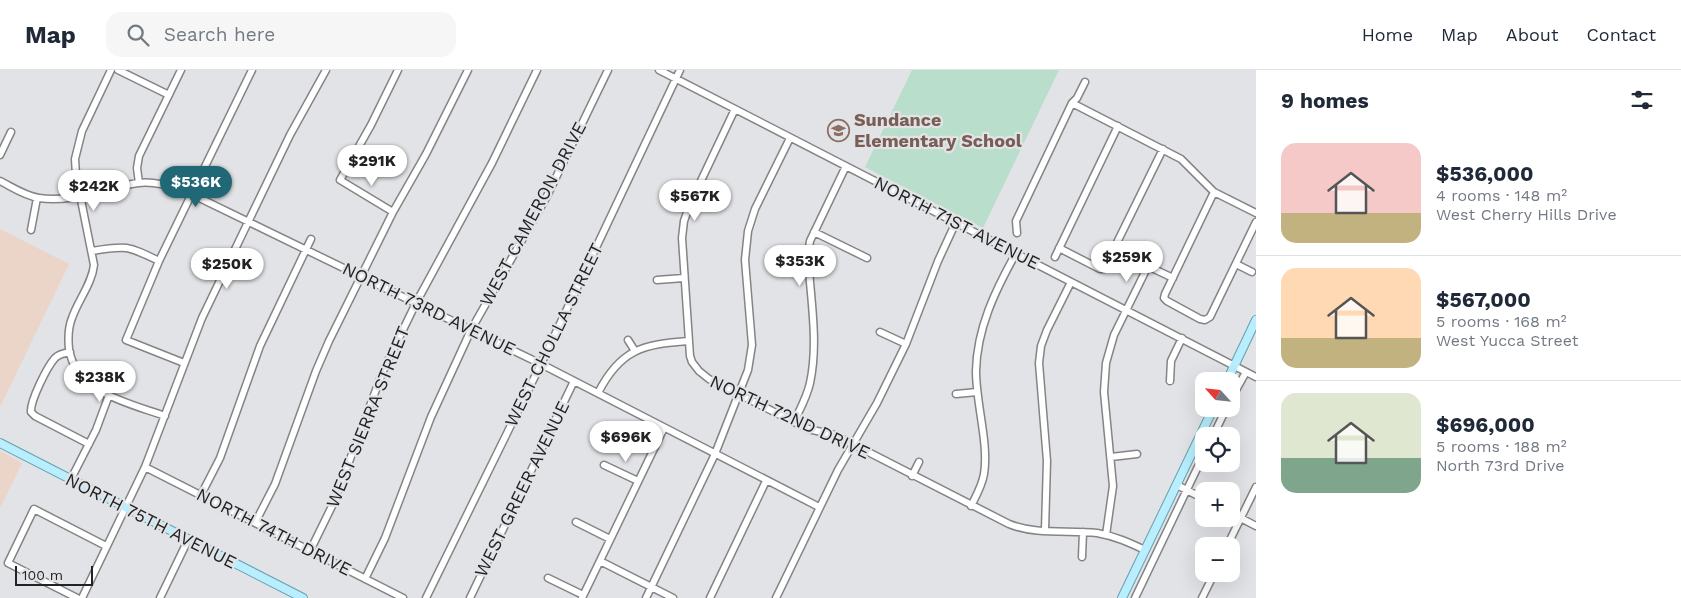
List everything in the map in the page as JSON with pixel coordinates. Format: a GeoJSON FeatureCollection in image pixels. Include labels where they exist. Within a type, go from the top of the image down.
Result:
{"type":"FeatureCollection","features":[{"type":"Feature","properties":{"kind":"main road"},"geometry":{"type":"LineString","coordinates":[[1231,372],[1256,320]]}},
{"type":"Feature","properties":{"kind":"main road"},"geometry":{"type":"LineString","coordinates":[[1122,598],[1209,418]]}},
{"type":"Feature","properties":{"kind":"main road","name":"NORTH 75TH AVENUE"},"geometry":{"type":"LineString","coordinates":[[0,443],[302,598]]}},
{"type":"Feature","properties":{"kind":"street"},"geometry":{"type":"LineString","coordinates":[[111,70],[79,140],[75,168],[94,265],[92,278],[70,323],[68,335],[70,352],[76,368],[86,381],[95,388],[108,395],[165,416]]}},
{"type":"Feature","properties":{"kind":"street"},"geometry":{"type":"LineString","coordinates":[[118,70],[169,95]]}},
{"type":"Feature","properties":{"kind":"street"},"geometry":{"type":"LineString","coordinates":[[139,183],[137,163],[181,70]]}},
{"type":"Feature","properties":{"kind":"street"},"geometry":{"type":"LineString","coordinates":[[184,363],[126,340],[159,261],[252,70]]}},
{"type":"Feature","properties":{"kind":"street"},"geometry":{"type":"LineString","coordinates":[[82,598],[145,466],[202,318],[290,135],[326,70]]}},
{"type":"Feature","properties":{"kind":"street"},"geometry":{"type":"LineString","coordinates":[[393,212],[340,180],[371,125],[398,70]]}},
{"type":"Feature","properties":{"kind":"street"},"geometry":{"type":"LineString","coordinates":[[256,523],[275,484],[316,371],[329,341],[393,212],[426,154],[468,70]]}},
{"type":"Feature","properties":{"kind":"street","name":"WEST SIERRA STREET"},"geometry":{"type":"LineString","coordinates":[[310,551],[334,502],[383,371],[416,303],[492,163],[537,70]]}},
{"type":"Feature","properties":{"kind":"street","name":"WEST CAMERON DRIVE"},"geometry":{"type":"LineString","coordinates":[[364,579],[385,538],[431,417],[471,330],[547,196],[608,70]]}},
{"type":"Feature","properties":{"kind":"street","name":"NORTH 71ST AVENUE"},"geometry":{"type":"LineString","coordinates":[[659,70],[1256,377]]}},
{"type":"Feature","properties":{"kind":"street","name":"WEST CHOLLA STREET"},"geometry":{"type":"LineString","coordinates":[[426,598],[541,364],[680,70]]}},
{"type":"Feature","properties":{"kind":"street"},"geometry":{"type":"LineString","coordinates":[[1017,233],[1016,221],[1072,103],[1077,98],[1085,82]]}},
{"type":"Feature","properties":{"kind":"street"},"geometry":{"type":"LineString","coordinates":[[1072,103],[1181,159],[1214,192],[1256,213]]}},
{"type":"Feature","properties":{"kind":"street","name":"NORTH 72ND DRIVE"},"geometry":{"type":"LineString","coordinates":[[735,109],[690,204],[684,221],[682,238],[688,341],[692,362],[699,371],[709,379],[808,429],[835,436],[1016,527],[1106,535],[1145,550]]}},
{"type":"Feature","properties":{"kind":"street"},"geometry":{"type":"LineString","coordinates":[[1055,257],[1118,126]]}},
{"type":"Feature","properties":{"kind":"street"},"geometry":{"type":"LineString","coordinates":[[0,155],[11,132]]}},
{"type":"Feature","properties":{"kind":"street"},"geometry":{"type":"LineString","coordinates":[[646,598],[715,454],[748,370],[752,354],[745,260],[748,231],[755,209],[790,138]]}},
{"type":"Feature","properties":{"kind":"street"},"geometry":{"type":"LineString","coordinates":[[1059,248],[1100,269],[1104,268],[1164,149]]}},
{"type":"Feature","properties":{"kind":"street"},"geometry":{"type":"LineString","coordinates":[[794,422],[807,392],[813,365],[814,344],[808,255],[810,241],[846,166]]}},
{"type":"Feature","properties":{"kind":"street","name":"NORTH 73RD AVENUE"},"geometry":{"type":"LineString","coordinates":[[0,181],[37,198],[80,195],[139,183],[164,184],[191,194],[541,364],[819,507]]}},
{"type":"Feature","properties":{"kind":"street"},"geometry":{"type":"LineString","coordinates":[[1214,192],[1172,278],[1164,298],[1166,301],[1205,320],[1210,317],[1256,222]]}},
{"type":"Feature","properties":{"kind":"street"},"geometry":{"type":"LineString","coordinates":[[31,230],[37,198]]}},
{"type":"Feature","properties":{"kind":"street"},"geometry":{"type":"LineString","coordinates":[[776,598],[819,507],[852,445],[878,403],[906,344],[956,222]]}},
{"type":"Feature","properties":{"kind":"street"},"geometry":{"type":"LineString","coordinates":[[814,232],[867,258]]}},
{"type":"Feature","properties":{"kind":"street"},"geometry":{"type":"LineString","coordinates":[[201,495],[220,458],[237,405],[260,346],[311,239]]}},
{"type":"Feature","properties":{"kind":"street"},"geometry":{"type":"LineString","coordinates":[[92,251],[124,247],[134,249],[159,261]]}},
{"type":"Feature","properties":{"kind":"street"},"geometry":{"type":"LineString","coordinates":[[1114,250],[1172,278]]}},
{"type":"Feature","properties":{"kind":"street"},"geometry":{"type":"LineString","coordinates":[[972,506],[982,483],[985,465],[977,392],[978,352],[983,325],[991,301],[1016,253]]}},
{"type":"Feature","properties":{"kind":"street"},"geometry":{"type":"LineString","coordinates":[[1236,264],[1252,272]]}},
{"type":"Feature","properties":{"kind":"street"},"geometry":{"type":"LineString","coordinates":[[1106,535],[1113,494],[1104,392],[1106,363],[1114,335],[1148,266]]}},
{"type":"Feature","properties":{"kind":"street"},"geometry":{"type":"LineString","coordinates":[[657,280],[684,278]]}},
{"type":"Feature","properties":{"kind":"street"},"geometry":{"type":"LineString","coordinates":[[1044,530],[1047,462],[1039,363],[1041,346],[1047,330],[1071,282]]}},
{"type":"Feature","properties":{"kind":"street"},"geometry":{"type":"LineString","coordinates":[[880,332],[906,344]]}},
{"type":"Feature","properties":{"kind":"street"},"geometry":{"type":"LineString","coordinates":[[1170,381],[1170,361],[1182,338]]}},
{"type":"Feature","properties":{"kind":"street"},"geometry":{"type":"LineString","coordinates":[[628,340],[635,351]]}},
{"type":"Feature","properties":{"kind":"street"},"geometry":{"type":"LineString","coordinates":[[598,393],[613,369],[635,351],[661,342],[688,341]]}},
{"type":"Feature","properties":{"kind":"street"},"geometry":{"type":"LineString","coordinates":[[70,352],[60,355],[51,363],[32,402],[31,412],[35,416],[89,444]]}},
{"type":"Feature","properties":{"kind":"street"},"geometry":{"type":"LineString","coordinates":[[1240,383],[1246,372]]}},
{"type":"Feature","properties":{"kind":"street","name":"WEST GREER AVENUE"},"geometry":{"type":"LineString","coordinates":[[470,598],[574,381]]}},
{"type":"Feature","properties":{"kind":"street"},"geometry":{"type":"LineString","coordinates":[[956,394],[977,392]]}},
{"type":"Feature","properties":{"kind":"street"},"geometry":{"type":"LineString","coordinates":[[71,479],[89,444],[108,395]]}},
{"type":"Feature","properties":{"kind":"street"},"geometry":{"type":"LineString","coordinates":[[548,578],[582,596],[664,428]]}},
{"type":"Feature","properties":{"kind":"street"},"geometry":{"type":"LineString","coordinates":[[1111,457],[1137,454]]}},
{"type":"Feature","properties":{"kind":"street"},"geometry":{"type":"LineString","coordinates":[[912,476],[919,462]]}},
{"type":"Feature","properties":{"kind":"street"},"geometry":{"type":"LineString","coordinates":[[604,465],[638,481]]}},
{"type":"Feature","properties":{"kind":"street","name":"NORTH 74TH DRIVE"},"geometry":{"type":"LineString","coordinates":[[145,466],[403,598]]}},
{"type":"Feature","properties":{"kind":"street"},"geometry":{"type":"LineString","coordinates":[[1135,598],[1196,472]]}},
{"type":"Feature","properties":{"kind":"street"},"geometry":{"type":"LineString","coordinates":[[710,598],[766,480]]}},
{"type":"Feature","properties":{"kind":"street"},"geometry":{"type":"LineString","coordinates":[[1177,485],[1195,494]]}},
{"type":"Feature","properties":{"kind":"street"},"geometry":{"type":"LineString","coordinates":[[1232,537],[1256,487]]}},
{"type":"Feature","properties":{"kind":"street"},"geometry":{"type":"LineString","coordinates":[[77,598],[8,563],[34,509],[106,546]]}},
{"type":"Feature","properties":{"kind":"street"},"geometry":{"type":"LineString","coordinates":[[1241,518],[1256,526]]}},
{"type":"Feature","properties":{"kind":"street"},"geometry":{"type":"LineString","coordinates":[[576,522],[610,539]]}},
{"type":"Feature","properties":{"kind":"street"},"geometry":{"type":"LineString","coordinates":[[1082,557],[1083,532]]}},
{"type":"Feature","properties":{"kind":"street"},"geometry":{"type":"LineString","coordinates":[[160,598],[188,540]]}},
{"type":"Feature","properties":{"kind":"street"},"geometry":{"type":"LineString","coordinates":[[600,561],[673,598]]}},
{"type":"Feature","properties":{"kind":"street"},"geometry":{"type":"LineString","coordinates":[[1202,598],[1210,582]]}},
{"type":"Feature","properties":{"kind":"shaded area"},"geometry":{"type":"Polygon","coordinates":[[[0,229],[69,264],[0,407],[0,229]]]}},
{"type":"Feature","properties":{"kind":"shaded area"},"geometry":{"type":"Polygon","coordinates":[[[0,451],[22,463],[0,508],[0,451]]]}},
{"type":"Feature","properties":{"kind":"green space"},"geometry":{"type":"Polygon","coordinates":[[[912,70],[1059,70],[983,228],[865,167],[912,70]]]}},
{"type":"Feature","properties":{"kind":"place","name":"Sundance Elementary School"},"geometry":{"type":"Point","coordinates":[838,130]}}]}
